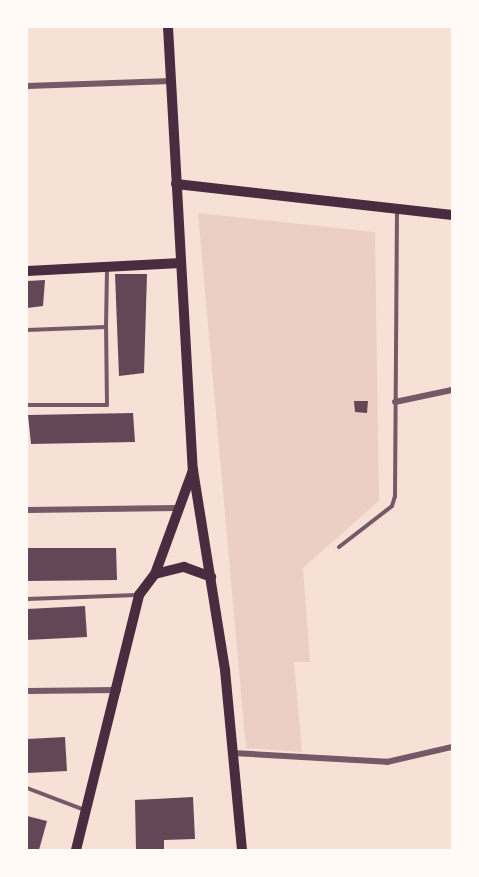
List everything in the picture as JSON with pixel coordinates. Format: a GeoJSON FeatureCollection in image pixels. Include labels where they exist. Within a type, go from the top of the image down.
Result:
{"type":"FeatureCollection","features":[{"type":"Feature","properties":{"kind":"main road"},"geometry":{"type":"LineString","coordinates":[[168,27],[193,470],[211,577],[233,753],[242,850]]}},
{"type":"Feature","properties":{"kind":"main road"},"geometry":{"type":"LineString","coordinates":[[176,184],[397,211],[452,215]]}},
{"type":"Feature","properties":{"kind":"main road"},"geometry":{"type":"LineString","coordinates":[[27,272],[181,263]]}},
{"type":"Feature","properties":{"kind":"main road"},"geometry":{"type":"LineString","coordinates":[[76,850],[118,690],[139,595],[155,574],[177,508],[193,470]]}},
{"type":"Feature","properties":{"kind":"main road"},"geometry":{"type":"LineString","coordinates":[[155,574],[184,567],[211,577]]}},
{"type":"Feature","properties":{"kind":"street"},"geometry":{"type":"LineString","coordinates":[[27,86],[171,81]]}},
{"type":"Feature","properties":{"kind":"street"},"geometry":{"type":"LineString","coordinates":[[395,402],[452,390]]}},
{"type":"Feature","properties":{"kind":"street"},"geometry":{"type":"LineString","coordinates":[[27,510],[177,508]]}},
{"type":"Feature","properties":{"kind":"street"},"geometry":{"type":"LineString","coordinates":[[27,691],[118,690]]}},
{"type":"Feature","properties":{"kind":"street"},"geometry":{"type":"LineString","coordinates":[[233,753],[387,762],[452,747]]}},
{"type":"Feature","properties":{"kind":"lane"},"geometry":{"type":"LineString","coordinates":[[339,547],[392,506],[397,211]]}},
{"type":"Feature","properties":{"kind":"lane"},"geometry":{"type":"LineString","coordinates":[[27,405],[107,405],[107,267]]}},
{"type":"Feature","properties":{"kind":"lane"},"geometry":{"type":"LineString","coordinates":[[27,330],[106,327]]}},
{"type":"Feature","properties":{"kind":"lane"},"geometry":{"type":"LineString","coordinates":[[27,599],[139,595]]}},
{"type":"Feature","properties":{"kind":"lane"},"geometry":{"type":"LineString","coordinates":[[27,788],[86,810]]}},
{"type":"Feature","properties":{"kind":"shaded area"},"geometry":{"type":"Polygon","coordinates":[[[198,213],[375,232],[379,501],[303,568],[310,662],[294,662],[302,752],[246,748],[198,213]]]}},
{"type":"Feature","properties":{"kind":"building"},"geometry":{"type":"Polygon","coordinates":[[[115,274],[147,274],[144,373],[119,376],[115,274]]]}},
{"type":"Feature","properties":{"kind":"building"},"geometry":{"type":"Polygon","coordinates":[[[45,280],[43,306],[27,308],[27,281],[45,280]]]}},
{"type":"Feature","properties":{"kind":"building"},"geometry":{"type":"Polygon","coordinates":[[[354,401],[368,401],[367,413],[355,412],[354,401]]]}},
{"type":"Feature","properties":{"kind":"building"},"geometry":{"type":"Polygon","coordinates":[[[133,413],[135,442],[31,444],[28,415],[133,413]]]}},
{"type":"Feature","properties":{"kind":"building"},"geometry":{"type":"Polygon","coordinates":[[[27,548],[116,548],[117,580],[27,581],[27,548]]]}},
{"type":"Feature","properties":{"kind":"building"},"geometry":{"type":"Polygon","coordinates":[[[85,606],[87,637],[27,640],[27,609],[85,606]]]}},
{"type":"Feature","properties":{"kind":"building"},"geometry":{"type":"Polygon","coordinates":[[[65,737],[67,771],[27,773],[27,739],[65,737]]]}},
{"type":"Feature","properties":{"kind":"building"},"geometry":{"type":"Polygon","coordinates":[[[193,797],[195,839],[164,840],[164,850],[136,850],[135,800],[193,797]]]}},
{"type":"Feature","properties":{"kind":"building"},"geometry":{"type":"Polygon","coordinates":[[[27,816],[47,821],[39,850],[27,850],[27,816]]]}}]}
